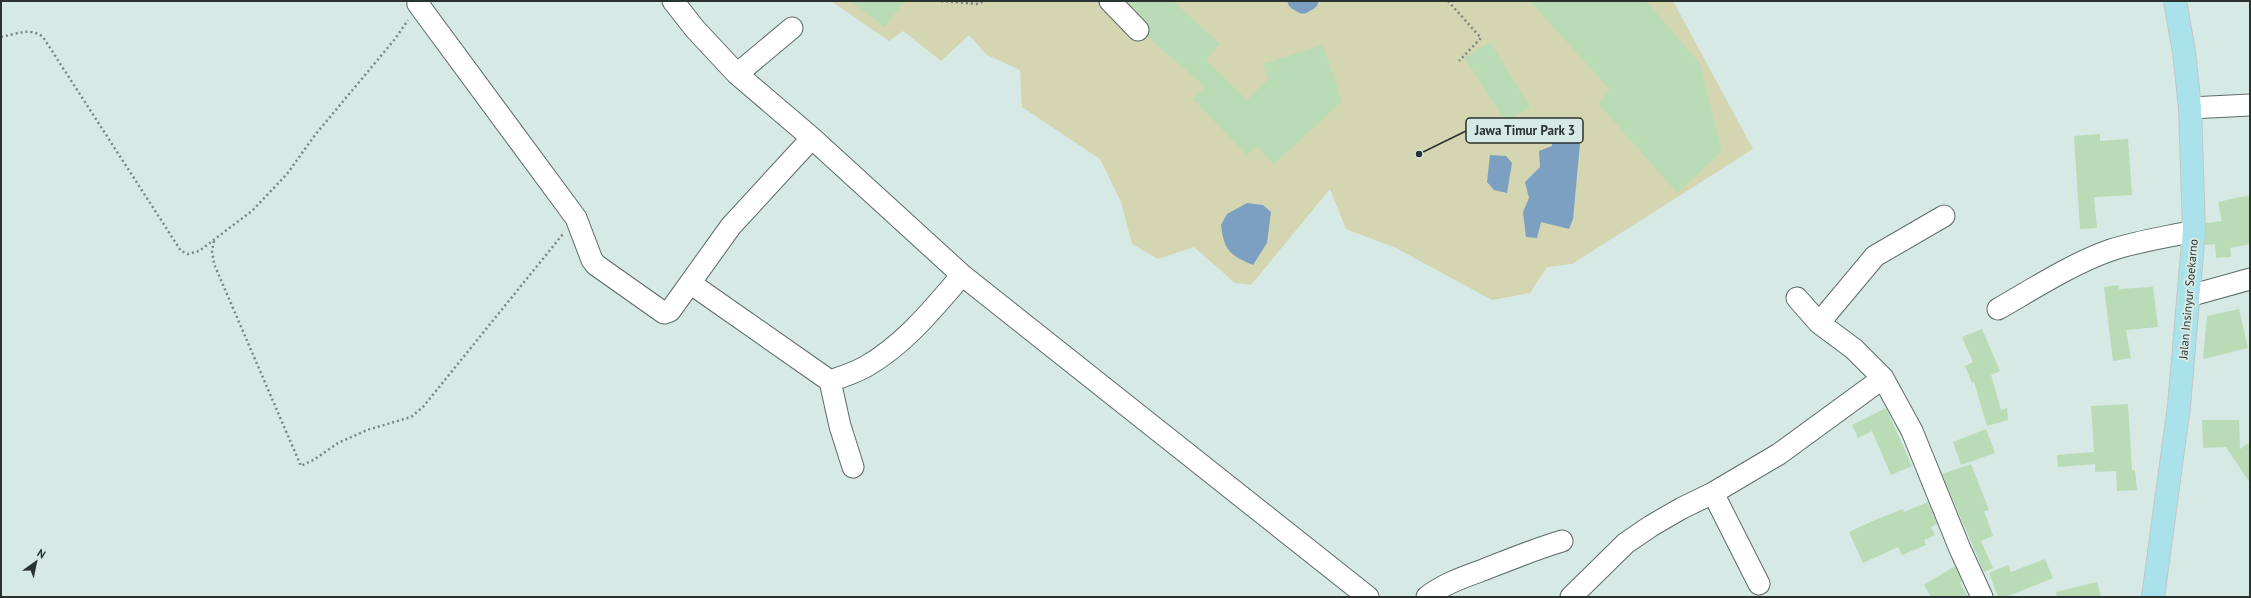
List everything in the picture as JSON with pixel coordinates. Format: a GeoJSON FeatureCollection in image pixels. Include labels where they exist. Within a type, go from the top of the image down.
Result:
{"type":"FeatureCollection","features":[{"type":"Feature","properties":{"kind":"main road","name":"Jalan Insinyur Soekarno"},"geometry":{"type":"LineString","coordinates":[[2153,597],[2179,406],[2194,231],[2190,108],[2184,52],[2174,1]]}},
{"type":"Feature","properties":{"kind":"street"},"geometry":{"type":"LineString","coordinates":[[673,1],[695,29],[737,74],[812,138],[962,275],[1368,597]]}},
{"type":"Feature","properties":{"kind":"street"},"geometry":{"type":"LineString","coordinates":[[1110,1],[1138,30]]}},
{"type":"Feature","properties":{"kind":"street"},"geometry":{"type":"LineString","coordinates":[[419,3],[576,218],[596,266],[659,310],[668,313],[670,311],[731,226],[812,138]]}},
{"type":"Feature","properties":{"kind":"street"},"geometry":{"type":"LineString","coordinates":[[737,74],[792,28]]}},
{"type":"Feature","properties":{"kind":"street"},"geometry":{"type":"LineString","coordinates":[[2190,108],[2250,105]]}},
{"type":"Feature","properties":{"kind":"street"},"geometry":{"type":"LineString","coordinates":[[1819,323],[1875,256],[1944,216]]}},
{"type":"Feature","properties":{"kind":"street"},"geometry":{"type":"LineString","coordinates":[[1998,309],[2050,279],[2109,251],[2129,245],[2194,231]]}},
{"type":"Feature","properties":{"kind":"street"},"geometry":{"type":"LineString","coordinates":[[830,381],[863,368],[883,356],[931,312],[962,275]]}},
{"type":"Feature","properties":{"kind":"street"},"geometry":{"type":"LineString","coordinates":[[2189,296],[2250,279]]}},
{"type":"Feature","properties":{"kind":"street"},"geometry":{"type":"LineString","coordinates":[[690,283],[830,381],[840,426],[853,467]]}},
{"type":"Feature","properties":{"kind":"street"},"geometry":{"type":"LineString","coordinates":[[1797,298],[1819,323],[1854,349],[1883,378],[1912,431],[1960,549],[1982,597]]}},
{"type":"Feature","properties":{"kind":"street"},"geometry":{"type":"LineString","coordinates":[[1571,597],[1626,544],[1682,508],[1713,493],[1779,454],[1883,378]]}},
{"type":"Feature","properties":{"kind":"street"},"geometry":{"type":"LineString","coordinates":[[1713,493],[1759,584]]}},
{"type":"Feature","properties":{"kind":"street"},"geometry":{"type":"LineString","coordinates":[[1427,597],[1436,590],[1459,579],[1537,548],[1562,541]]}},
{"type":"Feature","properties":{"kind":"path"},"geometry":{"type":"LineString","coordinates":[[941,1],[978,4],[984,1]]}},
{"type":"Feature","properties":{"kind":"path"},"geometry":{"type":"LineString","coordinates":[[1448,1],[1481,38],[1459,61]]}},
{"type":"Feature","properties":{"kind":"path"},"geometry":{"type":"LineString","coordinates":[[1,37],[29,31],[36,32],[43,38],[181,251],[188,254],[199,251],[214,241],[221,233],[252,211],[282,179],[310,142],[395,39],[419,3]]}},
{"type":"Feature","properties":{"kind":"path"},"geometry":{"type":"LineString","coordinates":[[214,241],[212,251],[214,264],[301,466],[338,443],[367,430],[411,417],[423,407],[576,218]]}},
{"type":"Feature","properties":{"kind":"green space"},"geometry":{"type":"Polygon","coordinates":[[[831,1],[1673,1],[1753,149],[1572,264],[1547,267],[1530,293],[1492,300],[1396,248],[1346,229],[1330,189],[1251,285],[1235,283],[1194,247],[1158,259],[1132,244],[1121,202],[1100,159],[1022,107],[1020,70],[987,55],[969,35],[941,61],[903,31],[889,41],[831,1]]]}},
{"type":"Feature","properties":{"kind":"water"},"geometry":{"type":"Polygon","coordinates":[[[1581,133],[1573,219],[1569,229],[1541,222],[1537,238],[1526,237],[1523,212],[1529,198],[1525,182],[1540,167],[1539,151],[1552,146],[1553,137],[1581,133]]]}},
{"type":"Feature","properties":{"kind":"water"},"geometry":{"type":"Polygon","coordinates":[[[1490,155],[1506,156],[1512,163],[1507,193],[1494,190],[1487,182],[1490,155]]]}},
{"type":"Feature","properties":{"kind":"water"},"geometry":{"type":"Polygon","coordinates":[[[1247,203],[1263,205],[1271,212],[1267,243],[1253,265],[1234,255],[1226,246],[1221,225],[1227,214],[1247,203]]]}},
{"type":"Feature","properties":{"kind":"building"},"geometry":{"type":"Polygon","coordinates":[[[850,1],[904,1],[885,27],[850,1]]]}},
{"type":"Feature","properties":{"kind":"building"},"geometry":{"type":"Polygon","coordinates":[[[1127,1],[1173,1],[1220,44],[1206,60],[1247,100],[1268,79],[1263,64],[1323,45],[1342,101],[1274,164],[1257,146],[1247,155],[1193,99],[1205,87],[1148,37],[1150,27],[1127,1]]]}},
{"type":"Feature","properties":{"kind":"building"},"geometry":{"type":"Polygon","coordinates":[[[1530,1],[1646,1],[1700,64],[1722,151],[1677,193],[1598,103],[1610,90],[1530,1]]]}},
{"type":"Feature","properties":{"kind":"building"},"geometry":{"type":"Polygon","coordinates":[[[1490,42],[1530,107],[1506,122],[1465,58],[1490,42]]]}},
{"type":"Feature","properties":{"kind":"building"},"geometry":{"type":"Polygon","coordinates":[[[2100,134],[2100,141],[2128,139],[2132,195],[2094,197],[2097,228],[2080,229],[2074,136],[2100,134]]]}},
{"type":"Feature","properties":{"kind":"building"},"geometry":{"type":"Polygon","coordinates":[[[2250,195],[2250,244],[2230,248],[2231,257],[2216,258],[2215,244],[2205,245],[2206,223],[2222,221],[2218,202],[2250,195]]]}},
{"type":"Feature","properties":{"kind":"building"},"geometry":{"type":"Polygon","coordinates":[[[2118,285],[2119,289],[2153,287],[2158,327],[2126,330],[2131,358],[2113,361],[2104,287],[2118,285]]]}},
{"type":"Feature","properties":{"kind":"building"},"geometry":{"type":"Polygon","coordinates":[[[2239,309],[2248,348],[2203,359],[2207,316],[2239,309]]]}},
{"type":"Feature","properties":{"kind":"building"},"geometry":{"type":"Polygon","coordinates":[[[1982,329],[2000,371],[1991,375],[2001,410],[2007,408],[2008,420],[1987,426],[1974,382],[1972,383],[1965,366],[1973,362],[1962,337],[1982,329]]]}},
{"type":"Feature","properties":{"kind":"building"},"geometry":{"type":"Polygon","coordinates":[[[2128,404],[2132,470],[2135,470],[2137,490],[2117,491],[2116,471],[2095,472],[2095,464],[2058,467],[2057,455],[2094,452],[2091,406],[2128,404]]]}},
{"type":"Feature","properties":{"kind":"building"},"geometry":{"type":"Polygon","coordinates":[[[1886,408],[1912,466],[1891,475],[1872,431],[1858,438],[1852,425],[1886,408]]]}},
{"type":"Feature","properties":{"kind":"building"},"geometry":{"type":"Polygon","coordinates":[[[2202,420],[2239,420],[2240,449],[2250,442],[2250,483],[2226,447],[2203,448],[2202,420]]]}},
{"type":"Feature","properties":{"kind":"building"},"geometry":{"type":"Polygon","coordinates":[[[1986,429],[1995,453],[1961,465],[1953,442],[1986,429]]]}},
{"type":"Feature","properties":{"kind":"building"},"geometry":{"type":"Polygon","coordinates":[[[1971,464],[1989,510],[1984,511],[1993,536],[1981,541],[1993,568],[1984,572],[1942,474],[1971,464]]]}},
{"type":"Feature","properties":{"kind":"building"},"geometry":{"type":"Polygon","coordinates":[[[1928,502],[1937,524],[1931,527],[1935,535],[1924,540],[1926,545],[1902,555],[1898,547],[1863,563],[1849,532],[1903,509],[1904,512],[1928,502]]]}},
{"type":"Feature","properties":{"kind":"building"},"geometry":{"type":"Polygon","coordinates":[[[2045,559],[2053,578],[2006,597],[1998,597],[1989,573],[2008,565],[2011,572],[2045,559]]]}},
{"type":"Feature","properties":{"kind":"building"},"geometry":{"type":"Polygon","coordinates":[[[1955,566],[1962,582],[1960,583],[1968,597],[1931,597],[1924,585],[1955,566]]]}},
{"type":"Feature","properties":{"kind":"building"},"geometry":{"type":"Polygon","coordinates":[[[2097,582],[2101,597],[2057,597],[2056,592],[2097,582]]]}},
{"type":"Feature","properties":{"kind":"waterway"},"geometry":{"type":"LineString","coordinates":[[1296,1],[1303,5],[1310,1]]}},
{"type":"Feature","properties":{"kind":"place","name":"Jawa Timur Park 3"},"geometry":{"type":"Point","coordinates":[1419,154]}}]}
